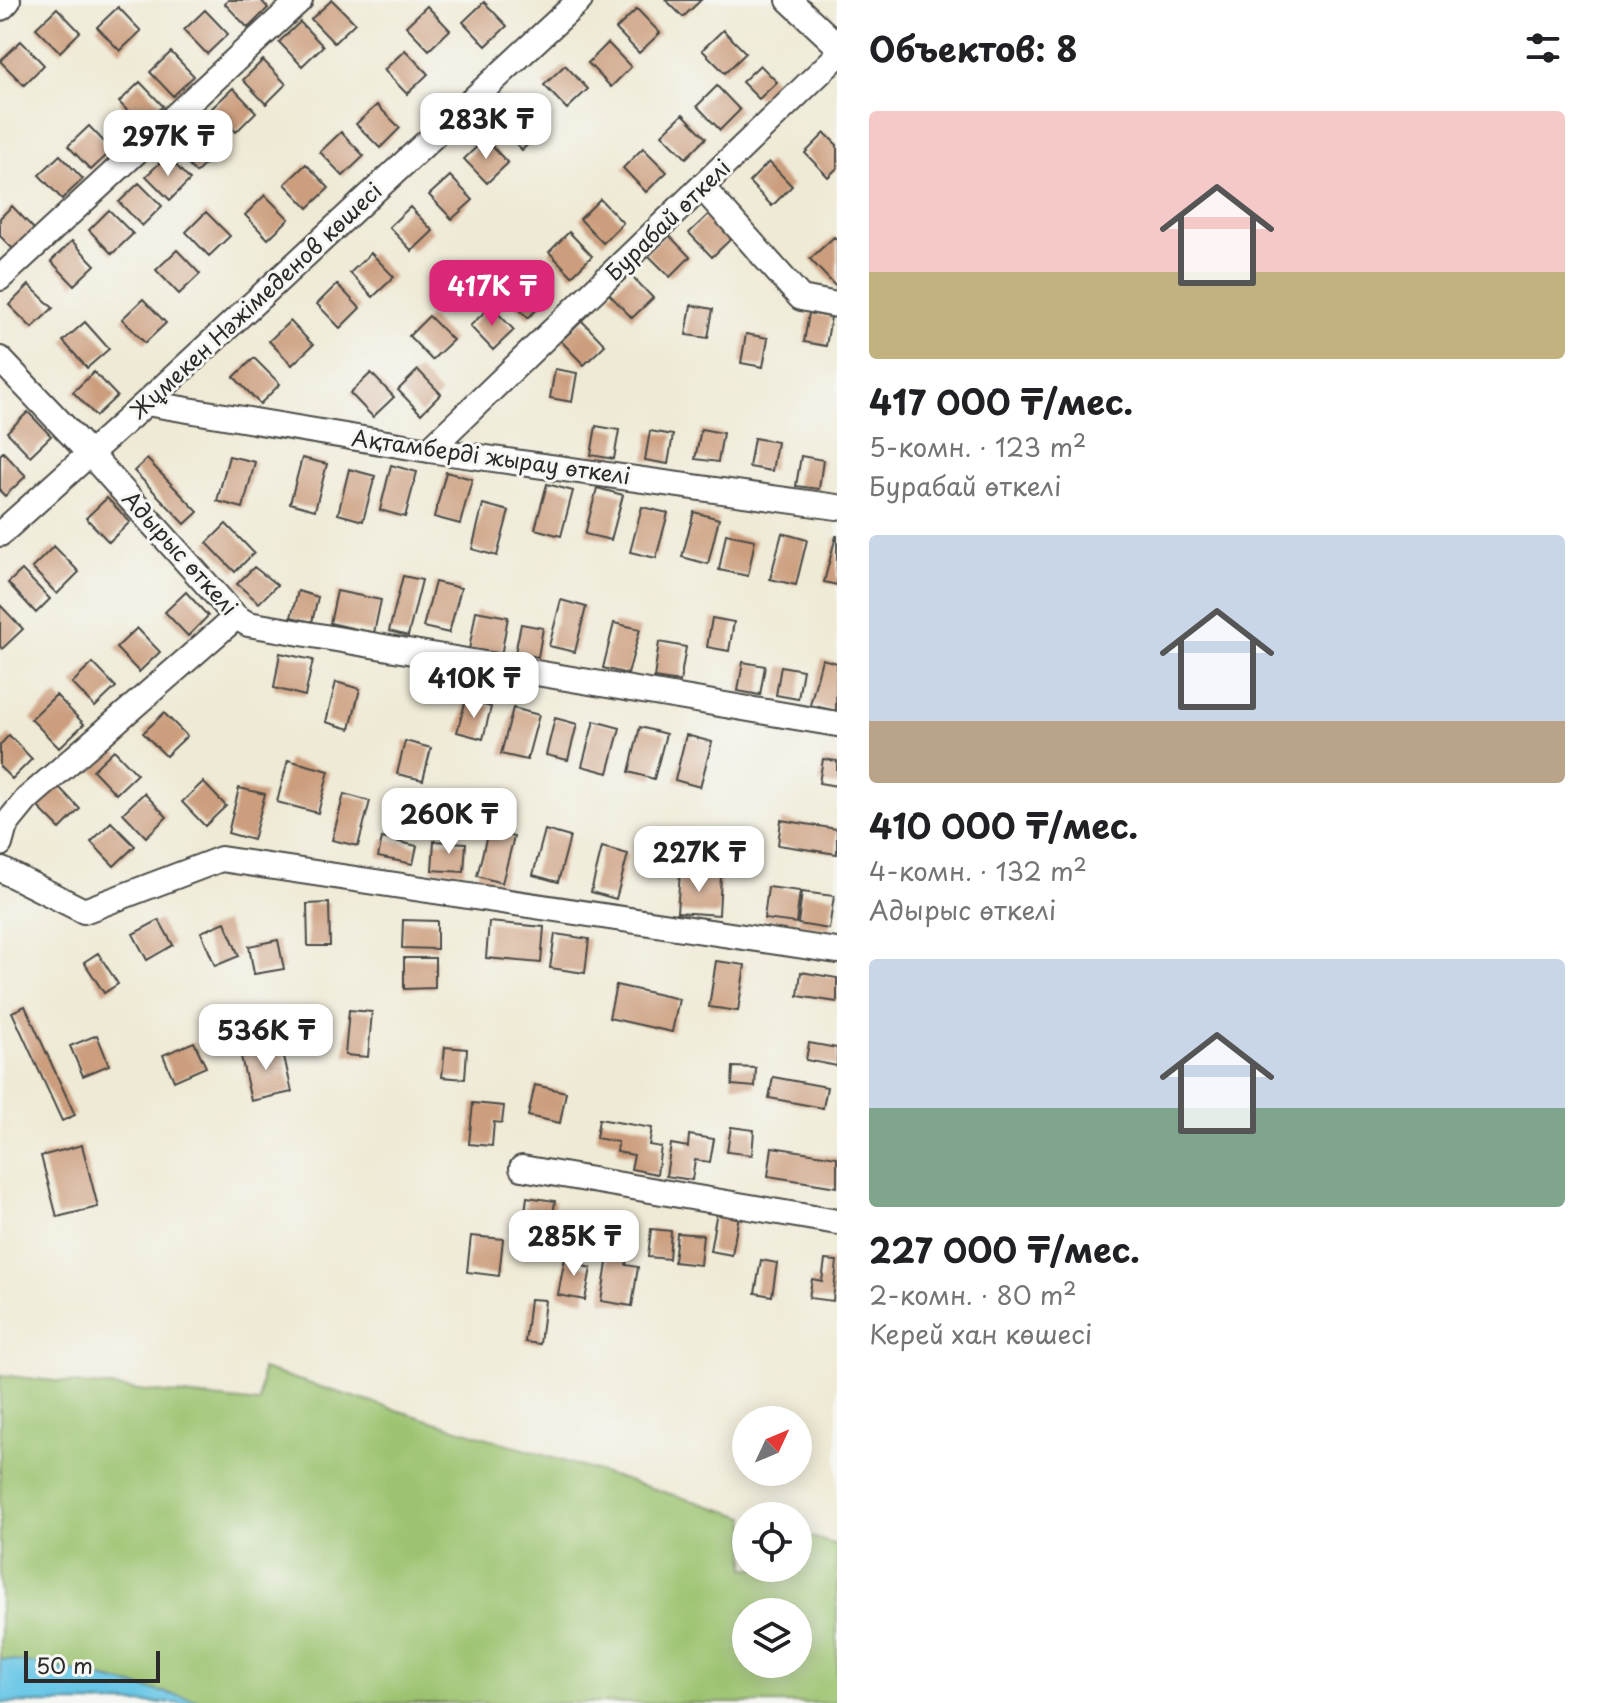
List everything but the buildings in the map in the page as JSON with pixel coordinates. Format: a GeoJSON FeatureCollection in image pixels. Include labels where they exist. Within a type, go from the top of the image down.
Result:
{"type":"FeatureCollection","features":[{"type":"Feature","properties":{"kind":"main road"},"geometry":{"type":"LineString","coordinates":[[0,5],[5,0]]}},
{"type":"Feature","properties":{"kind":"street"},"geometry":{"type":"LineString","coordinates":[[0,278],[300,0]]}},
{"type":"Feature","properties":{"kind":"street","name":"Жұмекен Нәжімеденов көшесі"},"geometry":{"type":"LineString","coordinates":[[0,534],[146,403],[580,0]]}},
{"type":"Feature","properties":{"kind":"street"},"geometry":{"type":"LineString","coordinates":[[789,0],[837,45]]}},
{"type":"Feature","properties":{"kind":"street","name":"Бурабай өткелі"},"geometry":{"type":"LineString","coordinates":[[429,450],[837,56]]}},
{"type":"Feature","properties":{"kind":"street"},"geometry":{"type":"LineString","coordinates":[[702,187],[801,298],[837,305]]}},
{"type":"Feature","properties":{"kind":"street","name":"Адырыс өткелі"},"geometry":{"type":"LineString","coordinates":[[0,359],[236,617],[248,624],[837,724]]}},
{"type":"Feature","properties":{"kind":"street","name":"Ақтамберді жырау өткелі"},"geometry":{"type":"LineString","coordinates":[[146,403],[429,450],[837,507]]}},
{"type":"Feature","properties":{"kind":"street"},"geometry":{"type":"LineString","coordinates":[[2,830],[27,799],[236,617]]}},
{"type":"Feature","properties":{"kind":"street"},"geometry":{"type":"LineString","coordinates":[[1,867],[84,911],[221,859],[837,951]]}},
{"type":"Feature","properties":{"kind":"street"},"geometry":{"type":"LineString","coordinates":[[522,1168],[837,1222]]}},
{"type":"Feature","properties":{"kind":"green space"},"geometry":{"type":"Polygon","coordinates":[[[262,1369],[732,1513],[732,1582],[812,1582],[812,1537],[837,1545],[837,1703],[210,1703],[44,1665],[0,1659],[0,1375],[259,1403],[262,1369]]]}},
{"type":"Feature","properties":{"kind":"water"},"geometry":{"type":"Polygon","coordinates":[[[0,1659],[44,1665],[210,1703],[0,1703],[0,1659]]]}}]}
